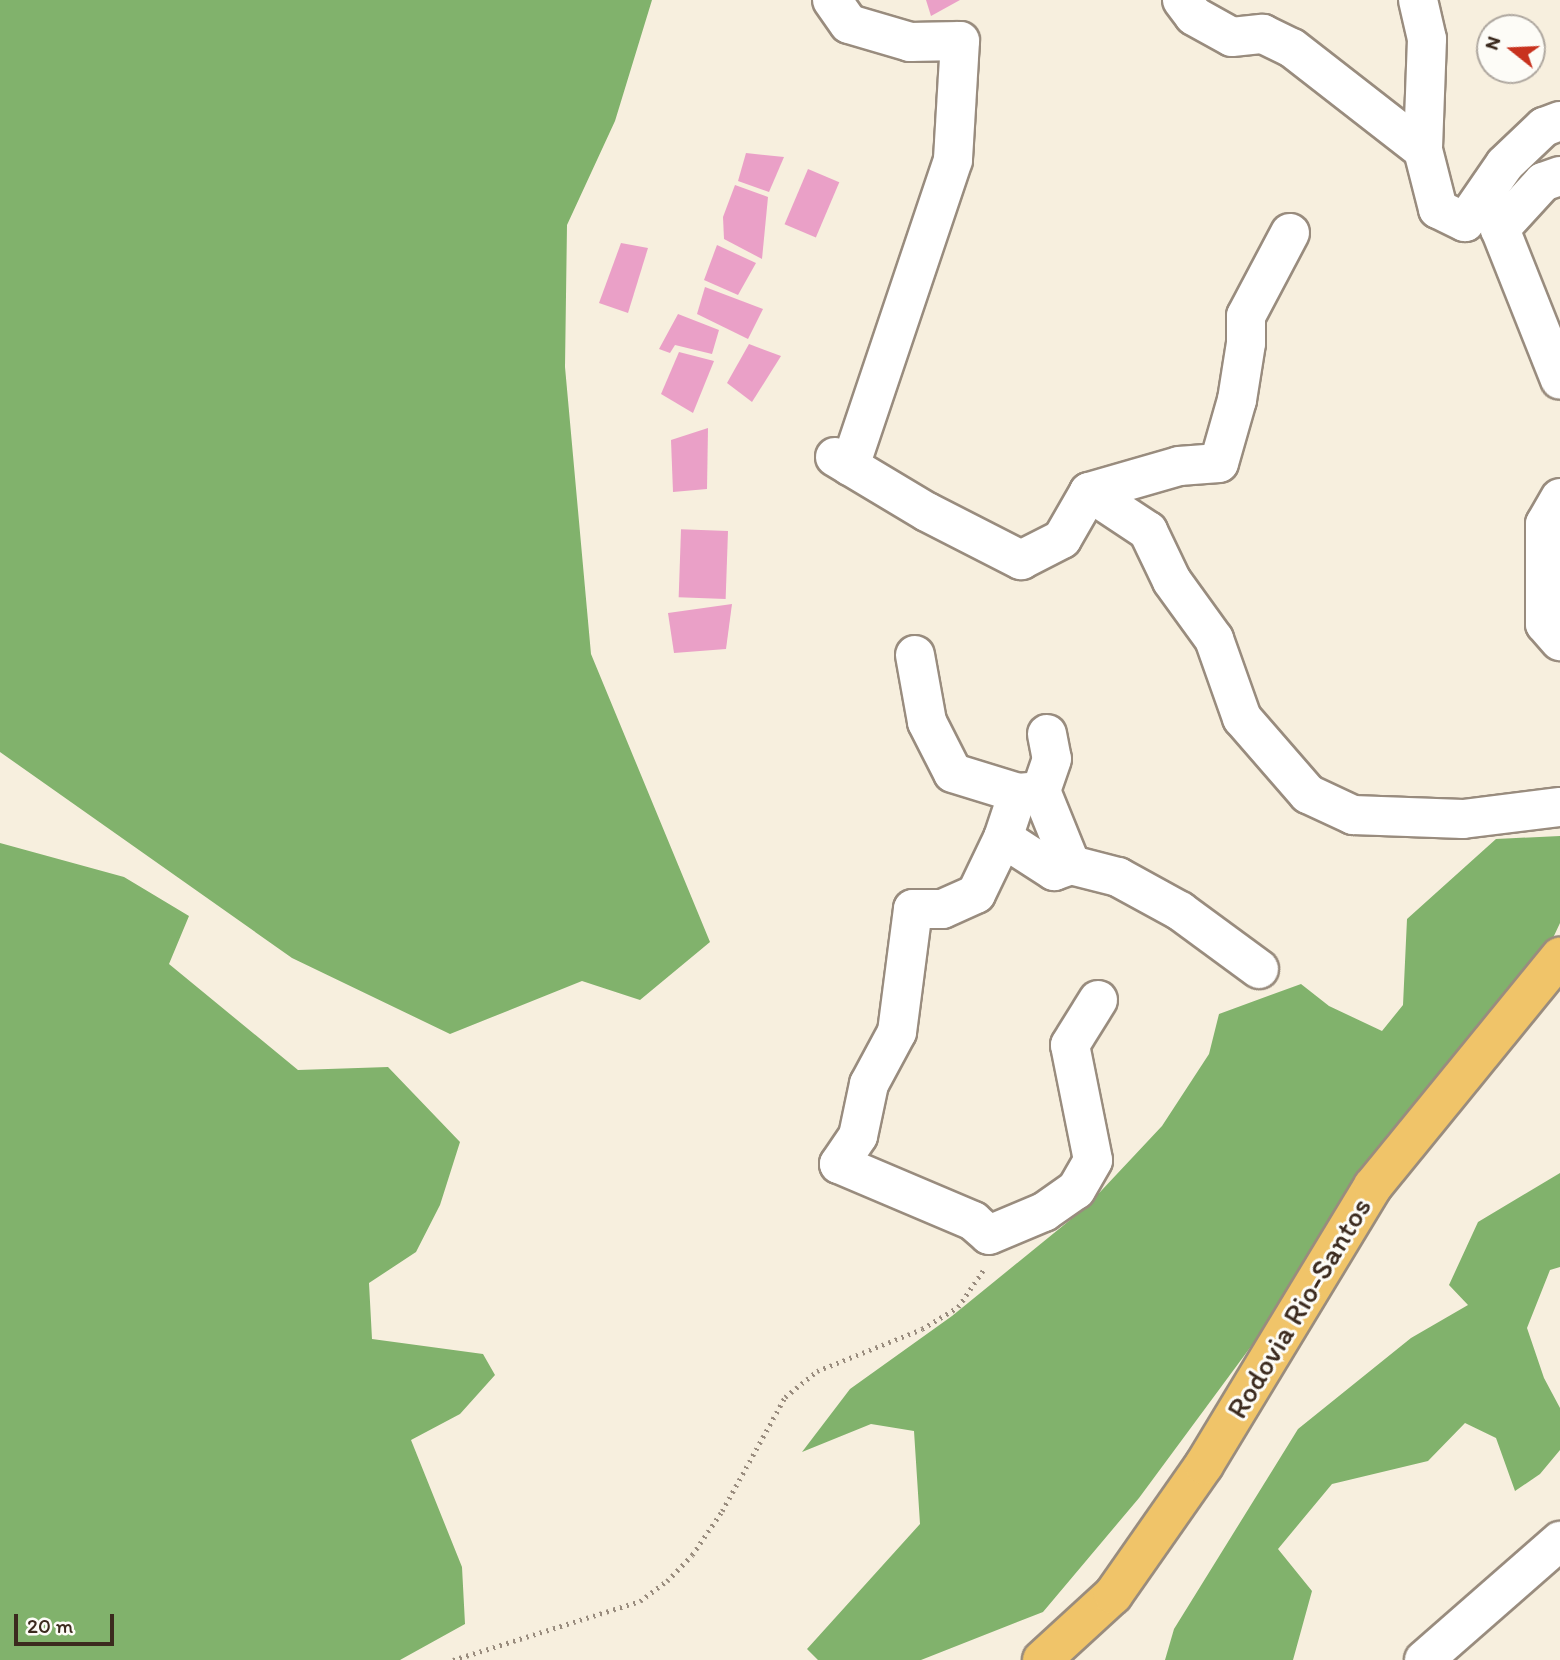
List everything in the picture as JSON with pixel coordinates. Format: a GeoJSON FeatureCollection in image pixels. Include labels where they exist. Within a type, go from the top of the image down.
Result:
{"type":"FeatureCollection","features":[{"type":"Feature","properties":{"kind":"highway","name":"Rodovia Rio-Santos"},"geometry":{"type":"LineString","coordinates":[[1042,1660],[1113,1595],[1204,1465],[1373,1186],[1560,957]]}},
{"type":"Feature","properties":{"kind":"street"},"geometry":{"type":"LineString","coordinates":[[832,0],[849,24],[910,42],[960,41],[953,160],[843,461],[927,512],[1021,560],[1062,539],[1088,492],[1179,466],[1219,463],[1237,400],[1246,343],[1246,316],[1290,233]]}},
{"type":"Feature","properties":{"kind":"street"},"geometry":{"type":"LineString","coordinates":[[1182,0],[1194,16],[1232,37],[1263,34],[1292,48],[1423,150]]}},
{"type":"Feature","properties":{"kind":"street"},"geometry":{"type":"LineString","coordinates":[[1418,0],[1427,39],[1423,150],[1437,209],[1465,222],[1505,164],[1544,127],[1560,121]]}},
{"type":"Feature","properties":{"kind":"street"},"geometry":{"type":"LineString","coordinates":[[1560,176],[1543,183],[1500,229],[1560,380]]}},
{"type":"Feature","properties":{"kind":"street"},"geometry":{"type":"LineString","coordinates":[[1088,492],[1148,531],[1172,581],[1214,639],[1242,718],[1308,794],[1353,815],[1463,819],[1560,807]]}},
{"type":"Feature","properties":{"kind":"street"},"geometry":{"type":"LineString","coordinates":[[1560,498],[1545,524],[1545,624],[1560,640]]}},
{"type":"Feature","properties":{"kind":"street"},"geometry":{"type":"LineString","coordinates":[[915,655],[927,722],[953,773],[1030,792],[1070,865]]}},
{"type":"Feature","properties":{"kind":"street"},"geometry":{"type":"LineString","coordinates":[[1047,734],[1052,759],[1003,838],[976,894],[942,909],[913,909],[897,1032],[869,1084],[858,1136],[839,1164],[973,1221],[989,1235],[1044,1212],[1076,1190],[1093,1160],[1070,1045],[1098,1000]]}},
{"type":"Feature","properties":{"kind":"street"},"geometry":{"type":"LineString","coordinates":[[1003,838],[1055,871],[1070,865],[1118,877],[1180,911],[1259,969]]}},
{"type":"Feature","properties":{"kind":"street"},"geometry":{"type":"LineString","coordinates":[[1424,1660],[1560,1541]]}},
{"type":"Feature","properties":{"kind":"path"},"geometry":{"type":"LineString","coordinates":[[453,1660],[640,1601],[667,1581],[692,1555],[722,1511],[785,1397],[817,1371],[922,1329],[958,1307],[984,1271],[989,1235]]}},
{"type":"Feature","properties":{"kind":"green space"},"geometry":{"type":"Polygon","coordinates":[[[0,0],[652,0],[615,121],[567,225],[565,367],[591,654],[710,942],[640,1000],[582,981],[450,1034],[292,958],[0,752],[0,0]]]}},
{"type":"Feature","properties":{"kind":"green space"},"geometry":{"type":"Polygon","coordinates":[[[1560,836],[1560,923],[1553,938],[1139,1498],[1043,1612],[921,1660],[818,1660],[807,1649],[920,1524],[914,1431],[871,1424],[802,1452],[850,1389],[952,1316],[1086,1207],[1162,1126],[1209,1054],[1219,1014],[1301,984],[1329,1006],[1382,1031],[1403,1005],[1407,919],[1496,839],[1560,836]]]}},
{"type":"Feature","properties":{"kind":"green space"},"geometry":{"type":"Polygon","coordinates":[[[0,843],[124,877],[189,916],[169,964],[298,1070],[388,1067],[460,1142],[440,1205],[416,1252],[369,1283],[372,1339],[483,1354],[495,1375],[460,1414],[411,1440],[462,1567],[465,1624],[400,1660],[0,1660],[0,843]]]}},
{"type":"Feature","properties":{"kind":"green space"},"geometry":{"type":"Polygon","coordinates":[[[1560,1173],[1560,1267],[1550,1270],[1527,1328],[1544,1378],[1560,1408],[1560,1450],[1540,1474],[1515,1491],[1496,1438],[1465,1423],[1428,1461],[1332,1484],[1278,1549],[1312,1591],[1293,1660],[1165,1660],[1174,1629],[1298,1429],[1411,1338],[1468,1305],[1449,1285],[1478,1222],[1560,1173]]]}},
{"type":"Feature","properties":{"kind":"building"},"geometry":{"type":"Polygon","coordinates":[[[926,0],[960,0],[931,16],[926,0]]]}},
{"type":"Feature","properties":{"kind":"building"},"geometry":{"type":"Polygon","coordinates":[[[746,153],[784,157],[769,192],[738,181],[746,153]]]}},
{"type":"Feature","properties":{"kind":"building"},"geometry":{"type":"Polygon","coordinates":[[[808,169],[839,182],[816,238],[785,224],[808,169]]]}},
{"type":"Feature","properties":{"kind":"building"},"geometry":{"type":"Polygon","coordinates":[[[735,185],[768,197],[762,259],[724,239],[723,217],[735,185]]]}},
{"type":"Feature","properties":{"kind":"building"},"geometry":{"type":"Polygon","coordinates":[[[621,243],[648,248],[628,313],[599,303],[621,243]]]}},
{"type":"Feature","properties":{"kind":"building"},"geometry":{"type":"Polygon","coordinates":[[[717,245],[756,263],[738,295],[704,280],[717,245]]]}},
{"type":"Feature","properties":{"kind":"building"},"geometry":{"type":"Polygon","coordinates":[[[705,287],[763,309],[748,339],[697,314],[705,287]]]}},
{"type":"Feature","properties":{"kind":"building"},"geometry":{"type":"Polygon","coordinates":[[[678,314],[719,330],[712,354],[675,345],[670,353],[659,349],[678,314]]]}},
{"type":"Feature","properties":{"kind":"building"},"geometry":{"type":"Polygon","coordinates":[[[749,344],[781,356],[752,402],[727,383],[749,344]]]}},
{"type":"Feature","properties":{"kind":"building"},"geometry":{"type":"Polygon","coordinates":[[[679,352],[714,361],[693,413],[661,394],[679,352]]]}},
{"type":"Feature","properties":{"kind":"building"},"geometry":{"type":"Polygon","coordinates":[[[708,428],[707,489],[673,492],[671,440],[708,428]]]}},
{"type":"Feature","properties":{"kind":"building"},"geometry":{"type":"Polygon","coordinates":[[[681,529],[728,531],[726,599],[679,597],[681,529]]]}},
{"type":"Feature","properties":{"kind":"building"},"geometry":{"type":"Polygon","coordinates":[[[732,604],[726,649],[674,653],[668,613],[732,604]]]}}]}
